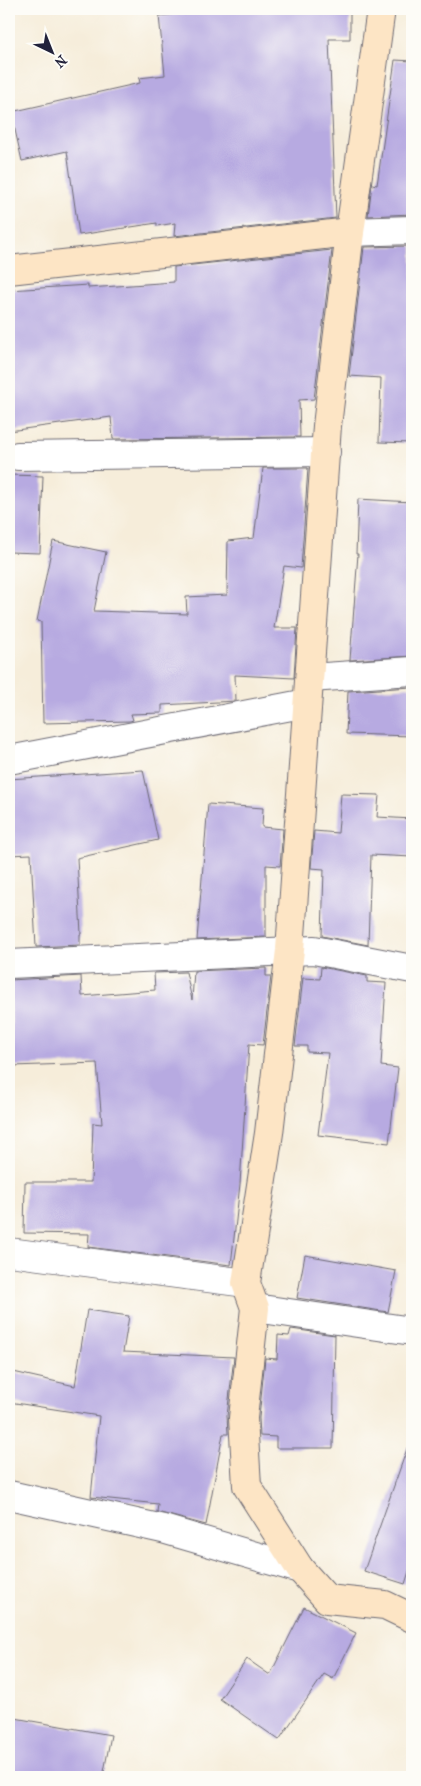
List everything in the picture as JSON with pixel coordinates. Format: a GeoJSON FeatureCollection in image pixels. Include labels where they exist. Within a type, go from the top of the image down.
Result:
{"type":"FeatureCollection","features":[{"type":"Feature","properties":{"kind":"street"},"geometry":{"type":"LineString","coordinates":[[381,9],[350,232],[326,452],[290,950],[269,1133],[246,1283],[255,1308],[244,1418],[248,1486],[300,1570],[327,1599],[385,1605],[412,1618]]}},
{"type":"Feature","properties":{"kind":"street"},"geometry":{"type":"LineString","coordinates":[[9,270],[350,232],[412,230]]}},
{"type":"Feature","properties":{"kind":"street"},"geometry":{"type":"LineString","coordinates":[[18,456],[326,452]]}},
{"type":"Feature","properties":{"kind":"street"},"geometry":{"type":"LineString","coordinates":[[9,760],[308,691],[412,671]]}},
{"type":"Feature","properties":{"kind":"street"},"geometry":{"type":"LineString","coordinates":[[9,964],[314,950],[412,969]]}},
{"type":"Feature","properties":{"kind":"street"},"geometry":{"type":"LineString","coordinates":[[9,1252],[246,1283]]}},
{"type":"Feature","properties":{"kind":"street"},"geometry":{"type":"LineString","coordinates":[[255,1308],[412,1331]]}},
{"type":"Feature","properties":{"kind":"street"},"geometry":{"type":"LineString","coordinates":[[9,1495],[163,1529],[300,1570]]}},
{"type":"Feature","properties":{"kind":"building"},"geometry":{"type":"Polygon","coordinates":[[[208,9],[350,9],[350,39],[329,39],[336,218],[174,236],[175,223],[157,226],[157,223],[79,235],[67,151],[22,161],[11,112],[140,83],[139,78],[165,75],[159,16],[208,11],[208,9]]]}},
{"type":"Feature","properties":{"kind":"building"},"geometry":{"type":"Polygon","coordinates":[[[395,60],[412,61],[412,214],[368,216],[372,184],[377,185],[395,60]]]}},
{"type":"Feature","properties":{"kind":"building"},"geometry":{"type":"Polygon","coordinates":[[[412,246],[412,443],[379,442],[381,378],[349,376],[364,247],[412,246]]]}},
{"type":"Feature","properties":{"kind":"building"},"geometry":{"type":"Polygon","coordinates":[[[332,250],[314,399],[299,400],[300,437],[113,439],[111,417],[9,431],[9,290],[88,285],[88,288],[174,282],[174,267],[332,250]]]}},
{"type":"Feature","properties":{"kind":"building"},"geometry":{"type":"Polygon","coordinates":[[[263,468],[308,468],[301,568],[284,566],[274,628],[297,628],[294,678],[235,675],[236,701],[162,705],[162,713],[131,714],[133,720],[130,721],[43,723],[41,622],[37,621],[53,541],[106,552],[94,611],[187,614],[186,597],[227,595],[228,541],[254,538],[263,468]]]}},
{"type":"Feature","properties":{"kind":"building"},"geometry":{"type":"Polygon","coordinates":[[[9,475],[43,476],[40,553],[9,552],[9,475]]]}},
{"type":"Feature","properties":{"kind":"building"},"geometry":{"type":"Polygon","coordinates":[[[358,499],[412,502],[412,656],[350,660],[358,554],[356,554],[358,499]]]}},
{"type":"Feature","properties":{"kind":"building"},"geometry":{"type":"Polygon","coordinates":[[[412,687],[412,736],[346,734],[348,691],[412,687]]]}},
{"type":"Feature","properties":{"kind":"building"},"geometry":{"type":"Polygon","coordinates":[[[143,770],[158,840],[77,858],[80,945],[36,947],[31,854],[9,855],[9,779],[143,770]]]}},
{"type":"Feature","properties":{"kind":"building"},"geometry":{"type":"Polygon","coordinates":[[[341,794],[379,795],[377,817],[412,819],[412,857],[371,855],[368,945],[322,936],[324,869],[311,868],[314,831],[338,833],[341,794]]]}},
{"type":"Feature","properties":{"kind":"building"},"geometry":{"type":"Polygon","coordinates":[[[208,804],[263,808],[262,827],[283,829],[280,866],[266,865],[266,937],[197,940],[208,804]]]}},
{"type":"Feature","properties":{"kind":"building"},"geometry":{"type":"Polygon","coordinates":[[[321,967],[367,976],[367,982],[386,983],[381,1066],[398,1068],[389,1143],[318,1135],[328,1053],[307,1052],[307,1046],[295,1046],[303,978],[320,979],[321,967]]]}},
{"type":"Feature","properties":{"kind":"building"},"geometry":{"type":"Polygon","coordinates":[[[266,968],[266,976],[271,976],[263,1045],[249,1044],[240,1184],[231,1265],[88,1247],[89,1234],[24,1233],[25,1182],[91,1182],[93,1123],[102,1124],[97,1063],[13,1066],[10,980],[81,976],[82,996],[155,990],[154,973],[186,972],[192,1000],[194,971],[266,968]]]}},
{"type":"Feature","properties":{"kind":"building"},"geometry":{"type":"Polygon","coordinates":[[[305,1255],[396,1271],[388,1312],[297,1298],[305,1255]]]}},
{"type":"Feature","properties":{"kind":"building"},"geometry":{"type":"Polygon","coordinates":[[[87,1310],[129,1316],[123,1352],[234,1357],[227,1416],[228,1434],[223,1434],[206,1525],[157,1512],[158,1504],[91,1497],[99,1416],[9,1402],[9,1371],[75,1386],[87,1310]]]}},
{"type":"Feature","properties":{"kind":"building"},"geometry":{"type":"Polygon","coordinates":[[[291,1329],[335,1335],[333,1448],[276,1448],[276,1437],[260,1436],[259,1418],[265,1358],[277,1359],[278,1335],[289,1336],[291,1329]]]}},
{"type":"Feature","properties":{"kind":"building"},"geometry":{"type":"Polygon","coordinates":[[[408,1446],[412,1446],[412,1562],[405,1584],[364,1571],[408,1446]]]}},
{"type":"Feature","properties":{"kind":"building"},"geometry":{"type":"Polygon","coordinates":[[[304,1607],[356,1633],[333,1679],[324,1674],[279,1740],[220,1699],[247,1659],[270,1675],[304,1607]]]}},
{"type":"Feature","properties":{"kind":"building"},"geometry":{"type":"Polygon","coordinates":[[[9,1717],[111,1735],[103,1777],[9,1777],[9,1717]]]}}]}
